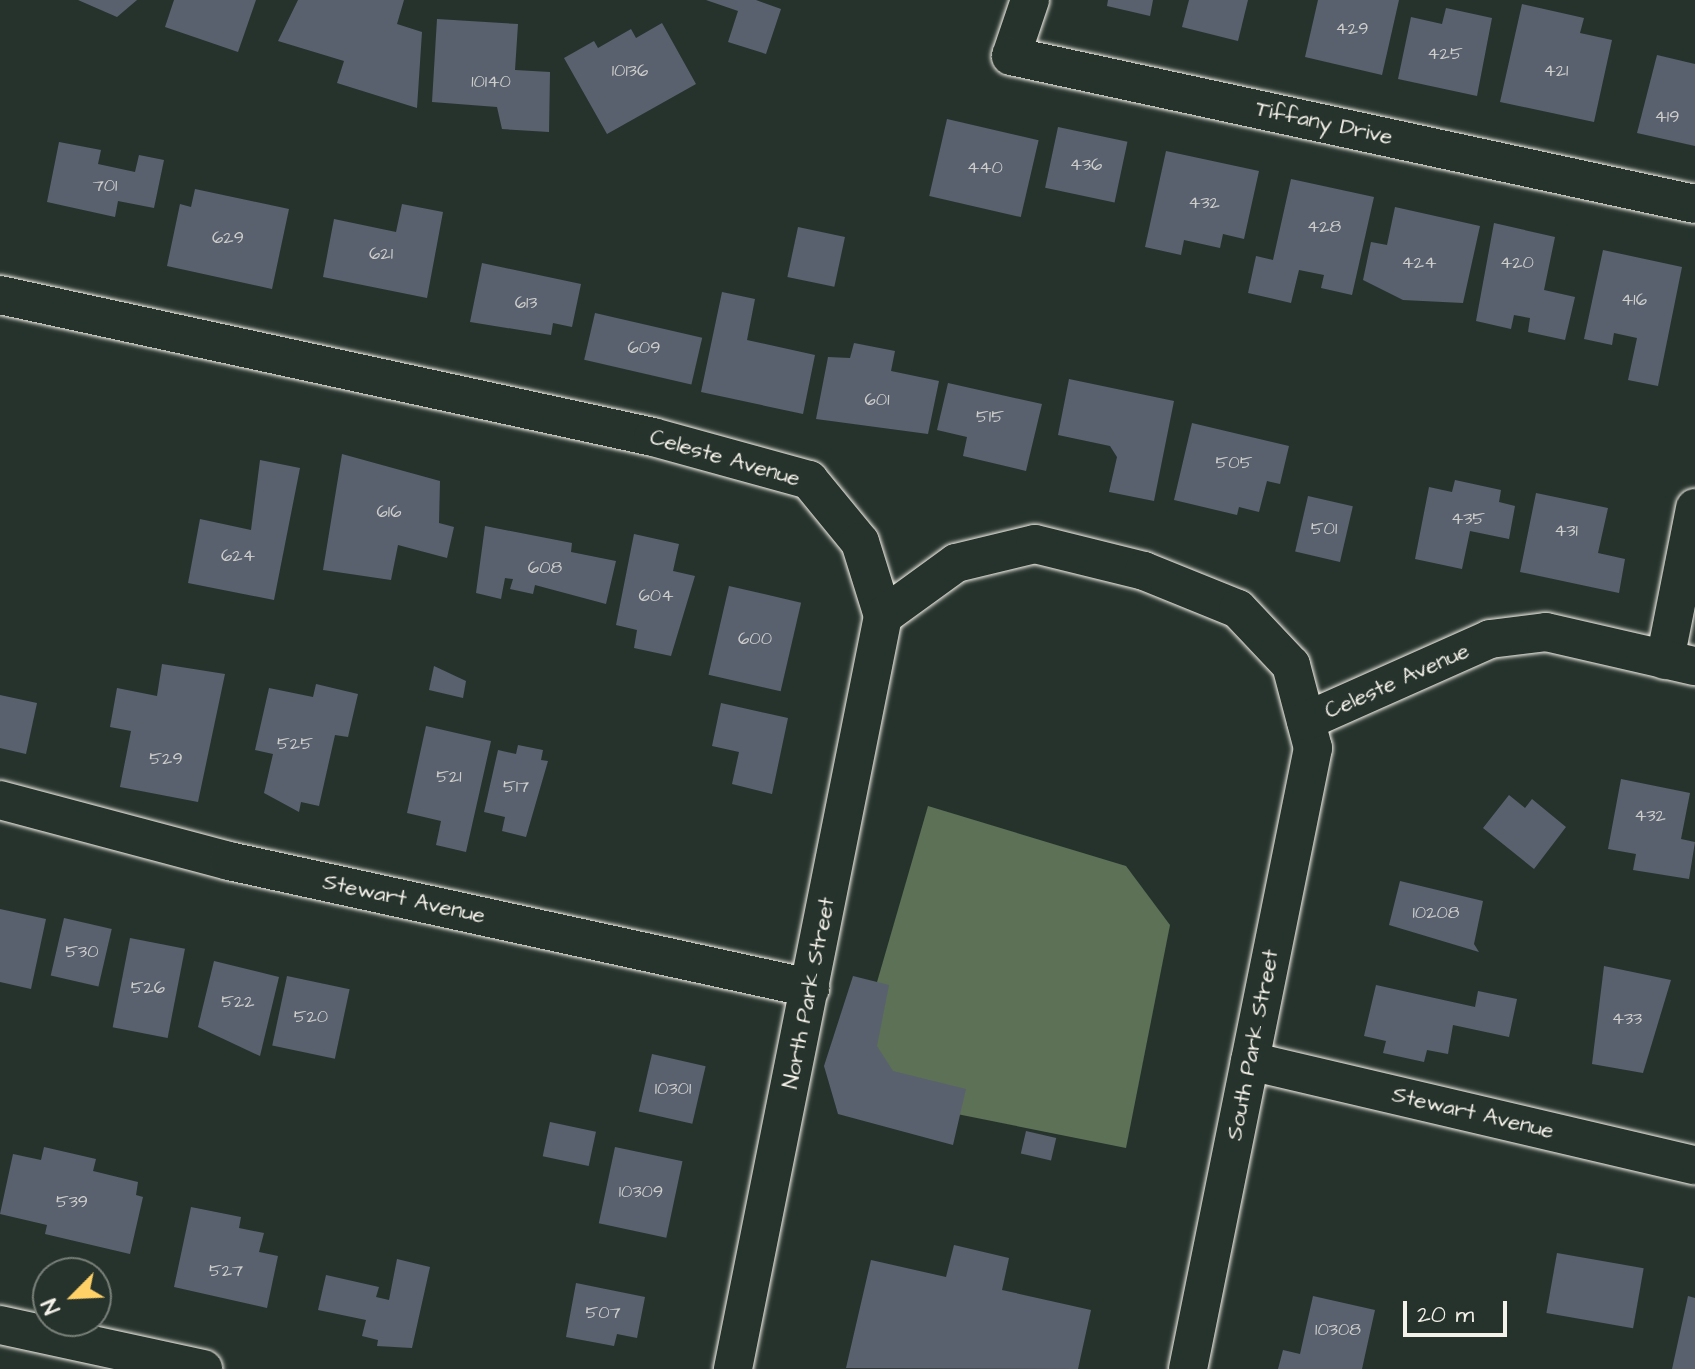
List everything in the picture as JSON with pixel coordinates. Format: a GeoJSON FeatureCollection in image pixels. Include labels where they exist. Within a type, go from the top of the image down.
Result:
{"type":"FeatureCollection","features":[{"type":"Feature","properties":{"kind":"street","name":"Tiffany Drive"},"geometry":{"type":"LineString","coordinates":[[1030,0],[1011,56],[1695,204]]}},
{"type":"Feature","properties":{"kind":"street","name":"Celeste Avenue"},"geometry":{"type":"LineString","coordinates":[[0,295],[653,437],[809,480],[860,542],[883,616],[956,563],[1035,544],[1144,571],[1238,609],[1291,665],[1306,721],[1490,639],[1546,632],[1680,663]]}},
{"type":"Feature","properties":{"kind":"street"},"geometry":{"type":"LineString","coordinates":[[1680,663],[1695,508]]}},
{"type":"Feature","properties":{"kind":"street","name":"North Park Street"},"geometry":{"type":"LineString","coordinates":[[733,1369],[883,616]]}},
{"type":"Feature","properties":{"kind":"street","name":"South Park Street"},"geometry":{"type":"LineString","coordinates":[[1188,1369],[1313,748],[1306,721]]}},
{"type":"Feature","properties":{"kind":"street","name":"Stewart Avenue"},"geometry":{"type":"LineString","coordinates":[[0,800],[229,861],[810,988]]}},
{"type":"Feature","properties":{"kind":"street","name":"Stewart Avenue"},"geometry":{"type":"LineString","coordinates":[[1250,1061],[1695,1165]]}},
{"type":"Feature","properties":{"kind":"street"},"geometry":{"type":"LineString","coordinates":[[0,1325],[203,1369]]}},
{"type":"Feature","properties":{"kind":"green space"},"geometry":{"type":"Polygon","coordinates":[[[928,806],[1126,866],[1170,925],[1126,1148],[867,1096],[853,1065],[928,806]]]}},
{"type":"Feature","properties":{"kind":"building"},"geometry":{"type":"Polygon","coordinates":[[[78,0],[137,0],[117,17],[78,0]]]}},
{"type":"Feature","properties":{"kind":"building"},"geometry":{"type":"Polygon","coordinates":[[[174,0],[256,0],[238,52],[165,27],[174,0]]]}},
{"type":"Feature","properties":{"kind":"building"},"geometry":{"type":"Polygon","coordinates":[[[298,0],[404,0],[397,24],[422,32],[417,108],[337,83],[344,61],[278,41],[298,0]]]}},
{"type":"Feature","properties":{"kind":"building"},"geometry":{"type":"Polygon","coordinates":[[[706,0],[756,0],[781,9],[766,54],[728,42],[738,11],[706,0]]]}},
{"type":"Feature","properties":{"kind":"building"},"geometry":{"type":"Polygon","coordinates":[[[1108,0],[1153,0],[1150,16],[1107,6],[1108,0]]]}},
{"type":"Feature","properties":{"kind":"building"},"geometry":{"type":"Polygon","coordinates":[[[1189,0],[1248,0],[1238,41],[1182,27],[1189,0]]]}},
{"type":"Feature","properties":{"kind":"building"},"geometry":{"type":"Polygon","coordinates":[[[1318,0],[1399,0],[1382,75],[1305,57],[1318,0]]]}},
{"type":"Feature","properties":{"kind":"building"},"geometry":{"type":"Polygon","coordinates":[[[1522,4],[1584,18],[1580,33],[1612,40],[1594,122],[1500,102],[1522,4]]]}},
{"type":"Feature","properties":{"kind":"building"},"geometry":{"type":"Polygon","coordinates":[[[1446,8],[1492,18],[1477,96],[1398,79],[1411,17],[1442,24],[1446,8]]]}},
{"type":"Feature","properties":{"kind":"building"},"geometry":{"type":"Polygon","coordinates":[[[437,19],[518,24],[515,70],[550,72],[549,132],[502,129],[497,107],[432,102],[437,19]]]}},
{"type":"Feature","properties":{"kind":"building"},"geometry":{"type":"Polygon","coordinates":[[[662,23],[696,84],[607,134],[564,58],[594,41],[598,48],[631,29],[636,38],[662,23]]]}},
{"type":"Feature","properties":{"kind":"building"},"geometry":{"type":"Polygon","coordinates":[[[1657,55],[1695,64],[1695,146],[1637,133],[1657,55]]]}},
{"type":"Feature","properties":{"kind":"building"},"geometry":{"type":"Polygon","coordinates":[[[947,119],[1039,140],[1021,217],[929,196],[947,119]]]}},
{"type":"Feature","properties":{"kind":"building"},"geometry":{"type":"Polygon","coordinates":[[[1058,127],[1127,142],[1115,202],[1045,188],[1058,127]]]}},
{"type":"Feature","properties":{"kind":"building"},"geometry":{"type":"Polygon","coordinates":[[[59,142],[101,150],[98,164],[135,172],[139,155],[164,160],[154,208],[118,201],[115,217],[47,202],[59,142]]]}},
{"type":"Feature","properties":{"kind":"building"},"geometry":{"type":"Polygon","coordinates":[[[1166,151],[1259,171],[1244,239],[1223,234],[1220,248],[1184,240],[1181,255],[1145,247],[1166,151]]]}},
{"type":"Feature","properties":{"kind":"building"},"geometry":{"type":"Polygon","coordinates":[[[1291,179],[1374,197],[1352,295],[1321,288],[1324,275],[1299,270],[1291,303],[1248,293],[1256,256],[1273,260],[1291,179]]]}},
{"type":"Feature","properties":{"kind":"building"},"geometry":{"type":"Polygon","coordinates":[[[195,189],[289,209],[272,289],[167,266],[180,204],[191,207],[195,189]]]}},
{"type":"Feature","properties":{"kind":"building"},"geometry":{"type":"Polygon","coordinates":[[[402,204],[443,212],[427,298],[323,277],[334,219],[396,232],[402,204]]]}},
{"type":"Feature","properties":{"kind":"building"},"geometry":{"type":"Polygon","coordinates":[[[1395,207],[1480,226],[1463,303],[1403,300],[1363,280],[1371,242],[1387,245],[1395,207]]]}},
{"type":"Feature","properties":{"kind":"building"},"geometry":{"type":"Polygon","coordinates":[[[1494,223],[1555,237],[1544,290],[1575,297],[1565,340],[1528,332],[1530,318],[1514,315],[1511,329],[1476,321],[1494,223]]]}},
{"type":"Feature","properties":{"kind":"building"},"geometry":{"type":"Polygon","coordinates":[[[798,227],[845,237],[834,287],[787,277],[798,227]]]}},
{"type":"Feature","properties":{"kind":"building"},"geometry":{"type":"Polygon","coordinates":[[[1603,250],[1682,267],[1658,386],[1628,380],[1637,338],[1614,333],[1612,345],[1584,339],[1603,250]]]}},
{"type":"Feature","properties":{"kind":"building"},"geometry":{"type":"Polygon","coordinates":[[[482,263],[581,284],[572,327],[553,323],[551,335],[470,322],[482,263]]]}},
{"type":"Feature","properties":{"kind":"building"},"geometry":{"type":"Polygon","coordinates":[[[722,292],[755,299],[747,340],[815,355],[803,414],[701,392],[722,292]]]}},
{"type":"Feature","properties":{"kind":"building"},"geometry":{"type":"Polygon","coordinates":[[[595,313],[702,338],[691,385],[584,360],[595,313]]]}},
{"type":"Feature","properties":{"kind":"building"},"geometry":{"type":"Polygon","coordinates":[[[854,343],[895,351],[891,371],[939,381],[928,434],[816,419],[828,357],[850,358],[854,343]]]}},
{"type":"Feature","properties":{"kind":"building"},"geometry":{"type":"Polygon","coordinates":[[[1069,379],[1174,401],[1154,501],[1109,492],[1117,457],[1110,446],[1058,435],[1069,379]]]}},
{"type":"Feature","properties":{"kind":"building"},"geometry":{"type":"Polygon","coordinates":[[[948,383],[1042,404],[1026,471],[963,456],[967,437],[937,430],[948,383]]]}},
{"type":"Feature","properties":{"kind":"building"},"geometry":{"type":"Polygon","coordinates":[[[1192,423],[1289,446],[1280,484],[1267,481],[1259,512],[1239,507],[1237,515],[1174,500],[1192,423]]]}},
{"type":"Feature","properties":{"kind":"building"},"geometry":{"type":"Polygon","coordinates":[[[342,454],[440,481],[439,523],[454,527],[447,558],[398,545],[391,580],[323,570],[342,454]]]}},
{"type":"Feature","properties":{"kind":"building"},"geometry":{"type":"Polygon","coordinates":[[[260,460],[300,468],[274,600],[188,583],[200,519],[251,530],[260,460]]]}},
{"type":"Feature","properties":{"kind":"building"},"geometry":{"type":"Polygon","coordinates":[[[1455,480],[1501,490],[1499,502],[1515,506],[1509,539],[1470,531],[1462,569],[1415,559],[1429,487],[1452,492],[1455,480]]]}},
{"type":"Feature","properties":{"kind":"building"},"geometry":{"type":"Polygon","coordinates":[[[1536,493],[1608,508],[1598,553],[1625,559],[1619,593],[1520,572],[1536,493]]]}},
{"type":"Feature","properties":{"kind":"building"},"geometry":{"type":"Polygon","coordinates":[[[1308,496],[1353,506],[1340,562],[1295,552],[1308,496]]]}},
{"type":"Feature","properties":{"kind":"building"},"geometry":{"type":"Polygon","coordinates":[[[485,526],[572,543],[571,552],[616,561],[606,604],[535,585],[533,594],[510,589],[513,579],[505,578],[501,599],[476,593],[485,526]]]}},
{"type":"Feature","properties":{"kind":"building"},"geometry":{"type":"Polygon","coordinates":[[[634,534],[679,544],[673,571],[695,576],[671,656],[634,648],[637,630],[616,625],[634,534]]]}},
{"type":"Feature","properties":{"kind":"building"},"geometry":{"type":"Polygon","coordinates":[[[729,586],[801,603],[781,691],[709,675],[729,586]]]}},
{"type":"Feature","properties":{"kind":"building"},"geometry":{"type":"Polygon","coordinates":[[[162,664],[225,674],[198,802],[120,787],[131,731],[110,727],[117,688],[157,696],[162,664]]]}},
{"type":"Feature","properties":{"kind":"building"},"geometry":{"type":"Polygon","coordinates":[[[434,666],[466,681],[463,698],[429,690],[434,666]]]}},
{"type":"Feature","properties":{"kind":"building"},"geometry":{"type":"Polygon","coordinates":[[[316,684],[358,694],[348,737],[335,735],[319,806],[301,802],[299,812],[264,793],[273,754],[255,750],[269,688],[313,697],[316,684]]]}},
{"type":"Feature","properties":{"kind":"building"},"geometry":{"type":"Polygon","coordinates":[[[0,695],[37,703],[26,754],[0,748],[0,695]]]}},
{"type":"Feature","properties":{"kind":"building"},"geometry":{"type":"Polygon","coordinates":[[[721,703],[788,718],[772,794],[732,784],[739,752],[712,746],[721,703]]]}},
{"type":"Feature","properties":{"kind":"building"},"geometry":{"type":"Polygon","coordinates":[[[426,726],[491,741],[466,852],[436,845],[441,821],[407,813],[426,726]]]}},
{"type":"Feature","properties":{"kind":"building"},"geometry":{"type":"Polygon","coordinates":[[[518,745],[543,750],[541,760],[548,761],[526,837],[502,831],[505,817],[484,812],[498,750],[516,754],[518,745]]]}},
{"type":"Feature","properties":{"kind":"building"},"geometry":{"type":"Polygon","coordinates":[[[1621,779],[1690,793],[1681,839],[1695,842],[1689,879],[1633,870],[1636,854],[1608,849],[1621,779]]]}},
{"type":"Feature","properties":{"kind":"building"},"geometry":{"type":"Polygon","coordinates":[[[1509,795],[1525,808],[1532,799],[1566,827],[1534,869],[1483,828],[1509,795]]]}},
{"type":"Feature","properties":{"kind":"building"},"geometry":{"type":"Polygon","coordinates":[[[1400,881],[1483,901],[1474,944],[1479,952],[1389,925],[1400,881]]]}},
{"type":"Feature","properties":{"kind":"building"},"geometry":{"type":"Polygon","coordinates":[[[0,909],[46,919],[31,989],[0,982],[0,909]]]}},
{"type":"Feature","properties":{"kind":"building"},"geometry":{"type":"Polygon","coordinates":[[[64,918],[112,929],[98,987],[51,975],[64,918]]]}},
{"type":"Feature","properties":{"kind":"building"},"geometry":{"type":"Polygon","coordinates":[[[130,938],[185,949],[168,1038],[113,1027],[130,938]]]}},
{"type":"Feature","properties":{"kind":"building"},"geometry":{"type":"Polygon","coordinates":[[[214,961],[279,977],[260,1056],[198,1027],[214,961]]]}},
{"type":"Feature","properties":{"kind":"building"},"geometry":{"type":"Polygon","coordinates":[[[1604,966],[1671,980],[1643,1073],[1592,1064],[1604,966]]]}},
{"type":"Feature","properties":{"kind":"building"},"geometry":{"type":"Polygon","coordinates":[[[287,976],[350,989],[335,1059],[272,1045],[287,976]]]}},
{"type":"Feature","properties":{"kind":"building"},"geometry":{"type":"Polygon","coordinates":[[[853,976],[889,985],[877,1046],[893,1071],[966,1089],[953,1145],[838,1114],[824,1066],[853,976]]]}},
{"type":"Feature","properties":{"kind":"building"},"geometry":{"type":"Polygon","coordinates":[[[1376,985],[1475,1007],[1478,991],[1517,999],[1509,1037],[1453,1025],[1448,1054],[1427,1050],[1424,1062],[1383,1053],[1386,1041],[1364,1036],[1376,985]]]}},
{"type":"Feature","properties":{"kind":"building"},"geometry":{"type":"Polygon","coordinates":[[[652,1054],[706,1066],[692,1124],[639,1111],[652,1054]]]}},
{"type":"Feature","properties":{"kind":"building"},"geometry":{"type":"Polygon","coordinates":[[[550,1122],[596,1132],[589,1166],[543,1156],[550,1122]]]}},
{"type":"Feature","properties":{"kind":"building"},"geometry":{"type":"Polygon","coordinates":[[[1026,1131],[1056,1138],[1051,1160],[1021,1153],[1026,1131]]]}},
{"type":"Feature","properties":{"kind":"building"},"geometry":{"type":"Polygon","coordinates":[[[44,1147],[96,1159],[93,1171],[138,1182],[136,1195],[143,1197],[130,1254],[45,1234],[47,1225],[0,1214],[13,1154],[41,1160],[44,1147]]]}},
{"type":"Feature","properties":{"kind":"building"},"geometry":{"type":"Polygon","coordinates":[[[615,1147],[682,1161],[666,1238],[599,1223],[615,1147]]]}},
{"type":"Feature","properties":{"kind":"building"},"geometry":{"type":"Polygon","coordinates":[[[191,1207],[241,1217],[239,1228],[264,1233],[259,1252],[278,1256],[267,1308],[174,1287],[191,1207]]]}},
{"type":"Feature","properties":{"kind":"building"},"geometry":{"type":"Polygon","coordinates":[[[954,1245],[1009,1258],[1002,1290],[1091,1310],[1078,1369],[846,1368],[871,1260],[946,1277],[954,1245]]]}},
{"type":"Feature","properties":{"kind":"building"},"geometry":{"type":"Polygon","coordinates":[[[1557,1253],[1644,1268],[1633,1328],[1546,1313],[1557,1253]]]}},
{"type":"Feature","properties":{"kind":"building"},"geometry":{"type":"Polygon","coordinates":[[[397,1259],[430,1267],[412,1348],[377,1346],[378,1340],[362,1336],[366,1320],[318,1310],[326,1275],[379,1287],[376,1297],[389,1300],[397,1259]]]}},
{"type":"Feature","properties":{"kind":"building"},"geometry":{"type":"Polygon","coordinates":[[[576,1283],[645,1297],[637,1338],[617,1334],[614,1346],[566,1337],[576,1283]]]}},
{"type":"Feature","properties":{"kind":"building"},"geometry":{"type":"Polygon","coordinates":[[[1313,1296],[1375,1310],[1362,1369],[1278,1369],[1283,1350],[1300,1354],[1313,1296]]]}},
{"type":"Feature","properties":{"kind":"building"},"geometry":{"type":"Polygon","coordinates":[[[1688,1296],[1695,1298],[1695,1369],[1672,1369],[1688,1296]]]}}]}
